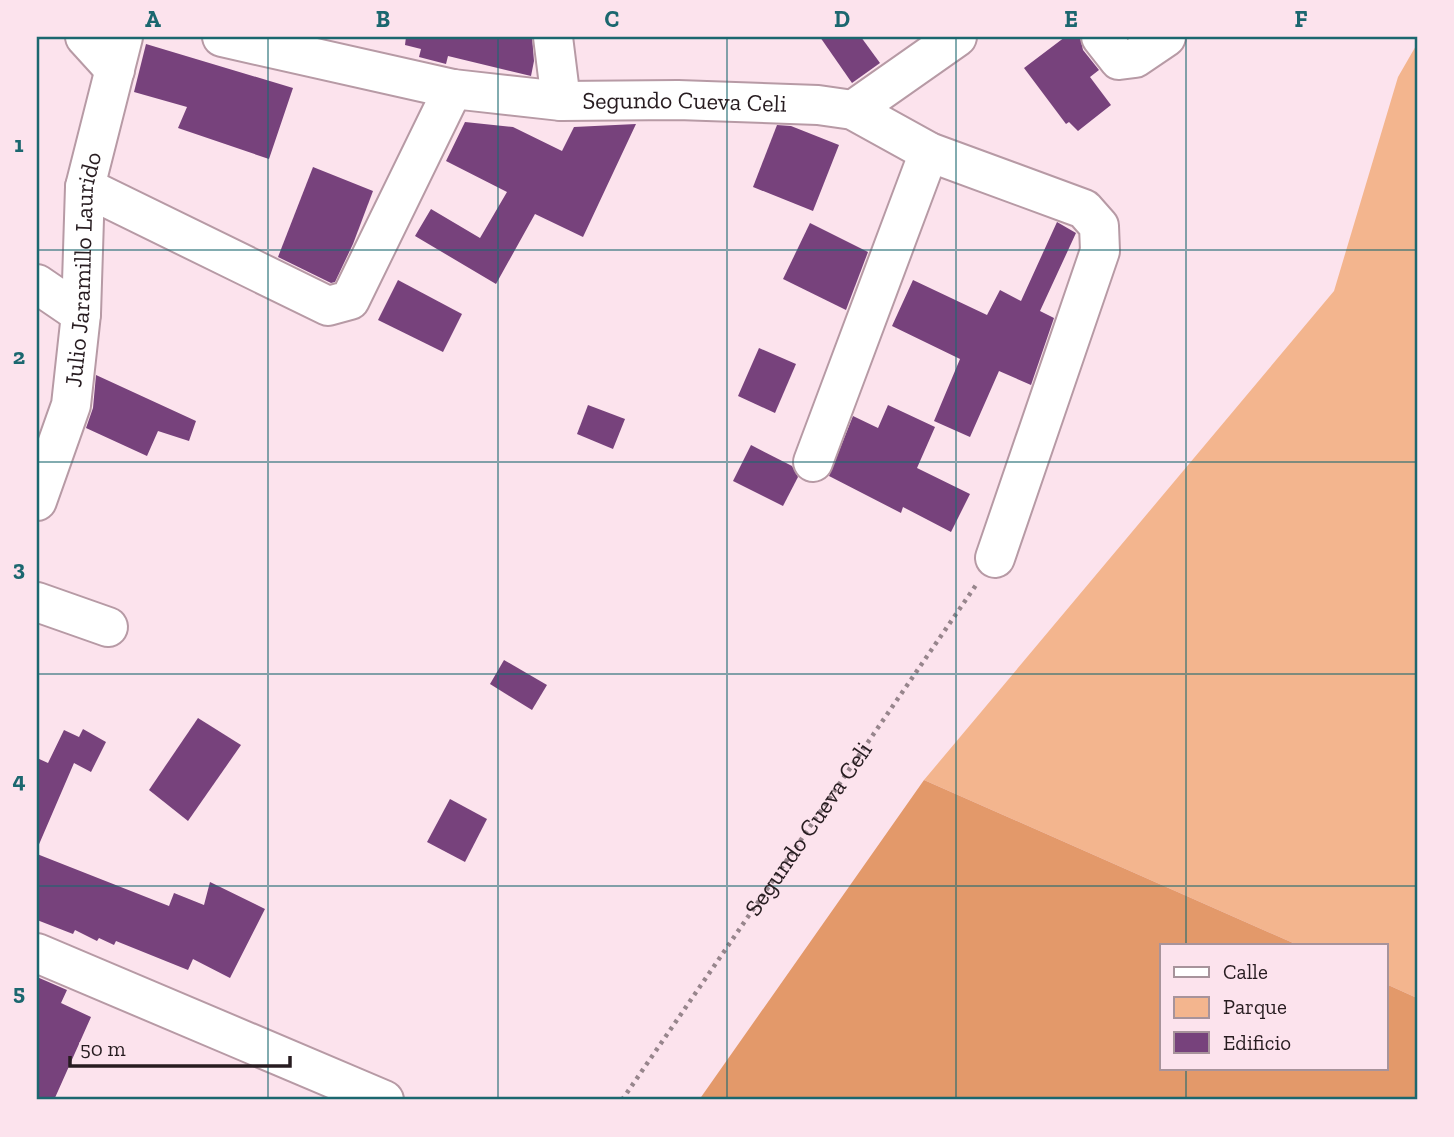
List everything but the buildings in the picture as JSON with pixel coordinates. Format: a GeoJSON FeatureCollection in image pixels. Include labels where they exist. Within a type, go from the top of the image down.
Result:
{"type":"FeatureCollection","features":[{"type":"Feature","properties":{"kind":"street"},"geometry":{"type":"LineString","coordinates":[[85,37],[119,53]]}},
{"type":"Feature","properties":{"kind":"street","name":"Segundo Cueva Celi"},"geometry":{"type":"LineString","coordinates":[[222,37],[453,89],[561,101],[678,100],[818,105],[853,110],[929,152],[1084,209],[1099,226],[1100,251],[995,558]]}},
{"type":"Feature","properties":{"kind":"street"},"geometry":{"type":"LineString","coordinates":[[553,37],[561,101]]}},
{"type":"Feature","properties":{"kind":"street"},"geometry":{"type":"LineString","coordinates":[[853,110],[957,37]]}},
{"type":"Feature","properties":{"kind":"street"},"geometry":{"type":"LineString","coordinates":[[1101,37],[1119,60],[1135,58],[1166,37]]}},
{"type":"Feature","properties":{"kind":"street","name":"Julio Jaramillo Laurido"},"geometry":{"type":"LineString","coordinates":[[37,501],[71,405],[81,314],[85,187],[119,53]]}},
{"type":"Feature","properties":{"kind":"street"},"geometry":{"type":"LineString","coordinates":[[85,187],[328,306],[340,304],[350,300],[453,89]]}},
{"type":"Feature","properties":{"kind":"street"},"geometry":{"type":"LineString","coordinates":[[813,463],[929,152]]}},
{"type":"Feature","properties":{"kind":"street"},"geometry":{"type":"LineString","coordinates":[[37,284],[81,314]]}},
{"type":"Feature","properties":{"kind":"street"},"geometry":{"type":"LineString","coordinates":[[37,602],[108,627]]}},
{"type":"Feature","properties":{"kind":"street"},"geometry":{"type":"LineString","coordinates":[[37,953],[384,1100]]}},
{"type":"Feature","properties":{"kind":"path","name":"Segundo Cueva Celi"},"geometry":{"type":"LineString","coordinates":[[622,1100],[995,558]]}},
{"type":"Feature","properties":{"kind":"green space"},"geometry":{"type":"Polygon","coordinates":[[[1417,44],[1417,998],[1388,985],[1388,944],[1295,944],[924,780],[1334,291],[1398,77],[1417,44]]]}},
{"type":"Feature","properties":{"kind":"shaded area"},"geometry":{"type":"Polygon","coordinates":[[[924,780],[1295,944],[1160,944],[1160,1070],[1388,1070],[1388,985],[1417,998],[1417,1100],[699,1100],[924,780]]]}}]}
